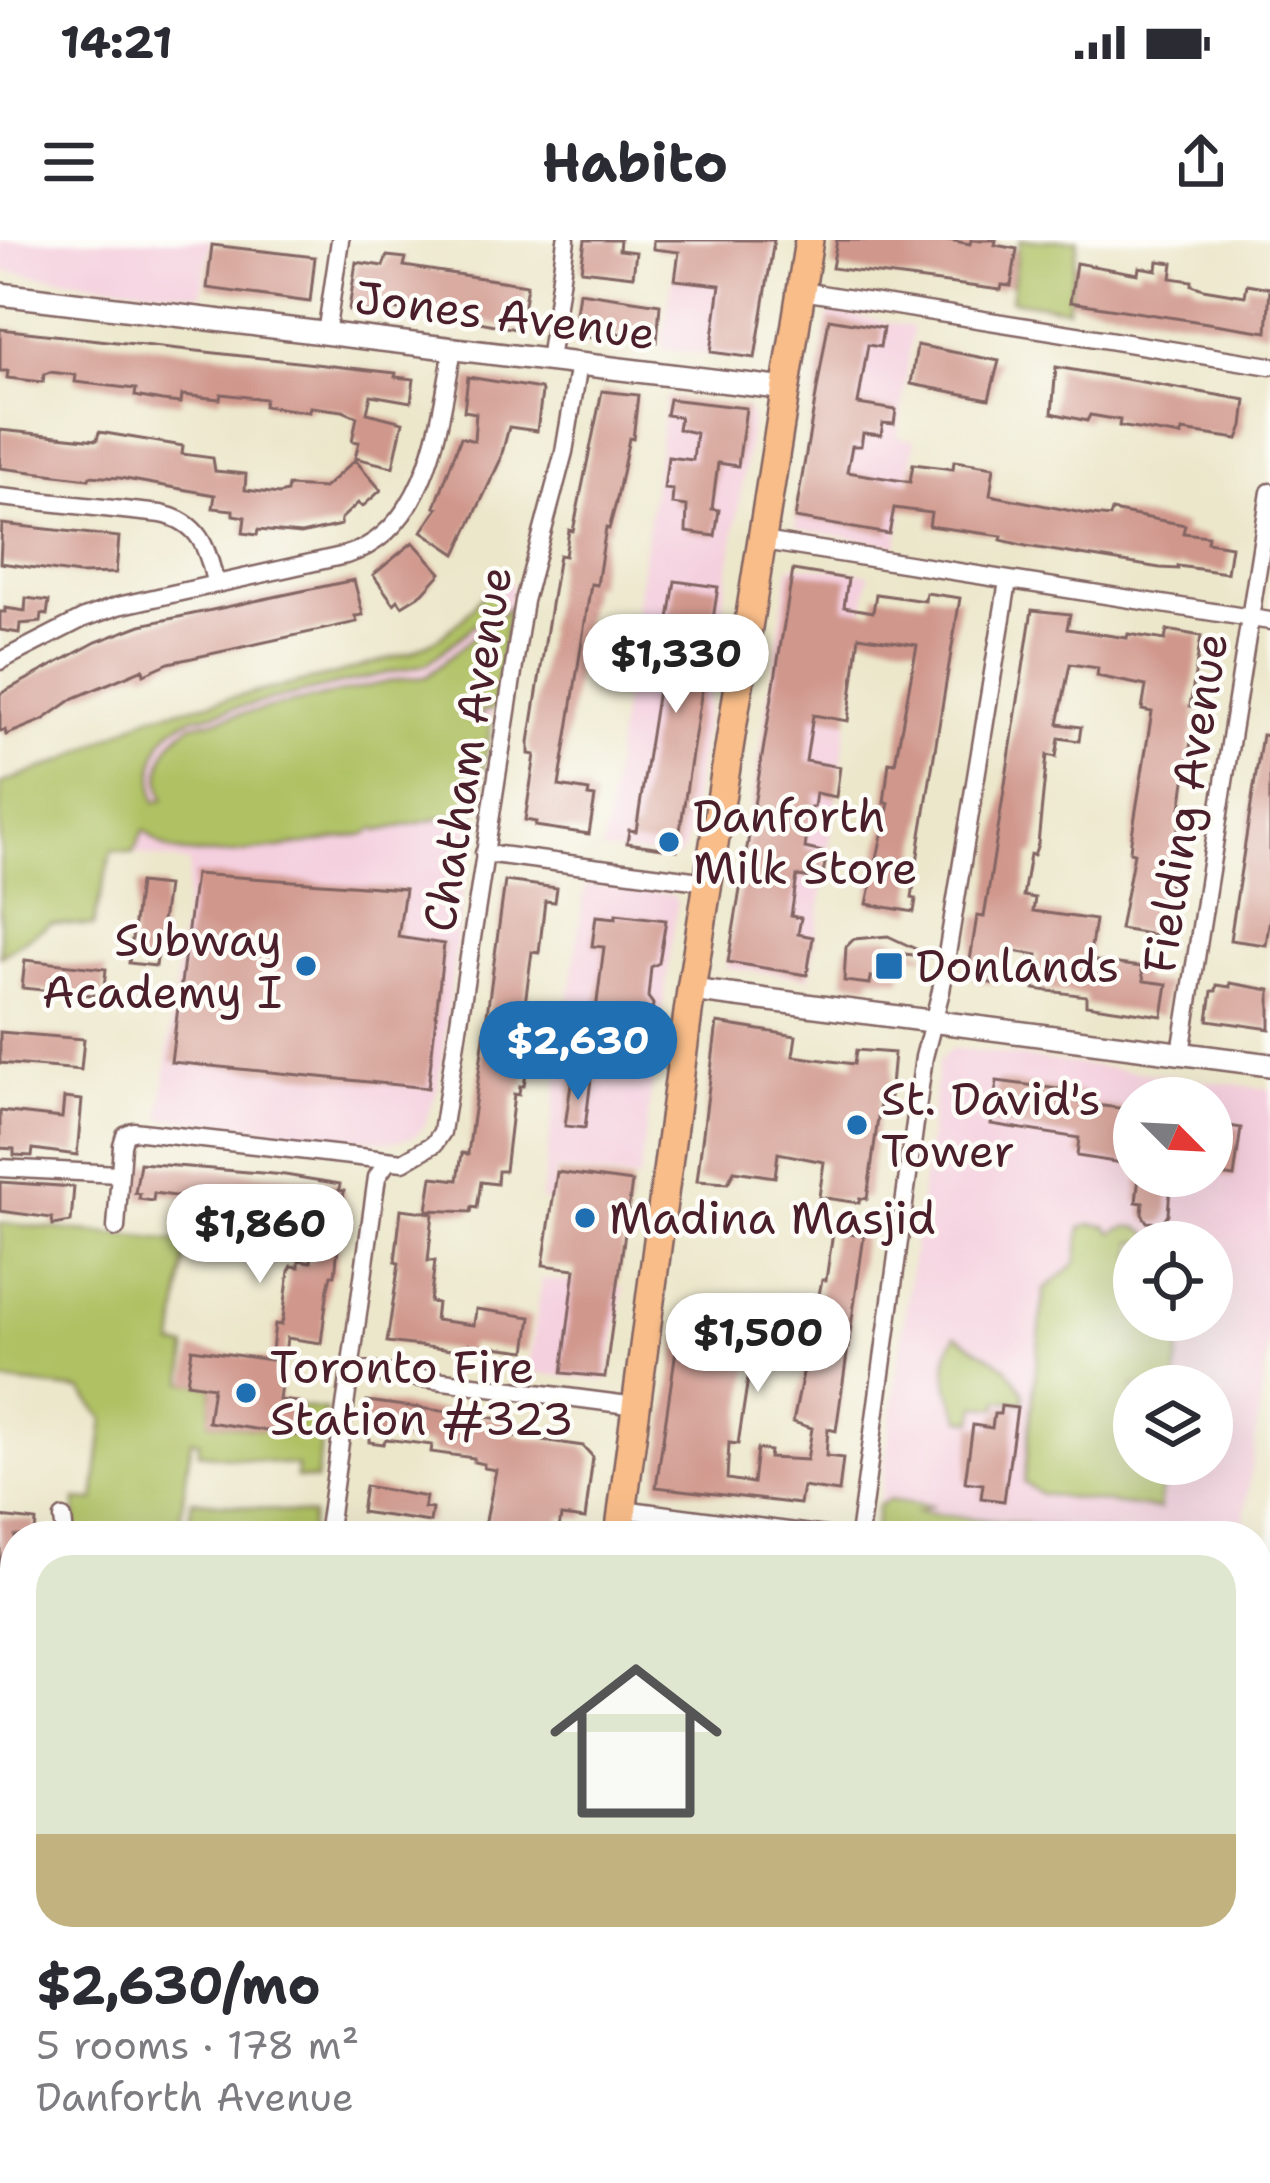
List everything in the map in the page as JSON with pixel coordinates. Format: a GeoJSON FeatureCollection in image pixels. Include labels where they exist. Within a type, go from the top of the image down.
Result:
{"type":"FeatureCollection","features":[{"type":"Feature","properties":{"kind":"main road"},"geometry":{"type":"LineString","coordinates":[[621,1521],[691,990],[809,240]]}},
{"type":"Feature","properties":{"kind":"street"},"geometry":{"type":"LineString","coordinates":[[326,334],[340,240]]}},
{"type":"Feature","properties":{"kind":"street"},"geometry":{"type":"LineString","coordinates":[[549,361],[566,240]]}},
{"type":"Feature","properties":{"kind":"street"},"geometry":{"type":"LineString","coordinates":[[802,291],[1270,367]]}},
{"type":"Feature","properties":{"kind":"street","name":"Jones Avenue"},"geometry":{"type":"LineString","coordinates":[[0,294],[786,389]]}},
{"type":"Feature","properties":{"kind":"street"},"geometry":{"type":"LineString","coordinates":[[0,661],[84,618],[215,582],[346,555],[374,544],[413,496],[430,456],[452,349]]}},
{"type":"Feature","properties":{"kind":"street","name":"Chatham Avenue"},"geometry":{"type":"LineString","coordinates":[[388,1161],[418,1157],[442,1132],[524,601],[564,452],[580,364]]}},
{"type":"Feature","properties":{"kind":"street","name":"Fielding Avenue"},"geometry":{"type":"LineString","coordinates":[[1180,1053],[1270,492]]}},
{"type":"Feature","properties":{"kind":"street"},"geometry":{"type":"LineString","coordinates":[[0,497],[175,517],[199,534],[215,582]]}},
{"type":"Feature","properties":{"kind":"street"},"geometry":{"type":"LineString","coordinates":[[763,541],[1270,621]]}},
{"type":"Feature","properties":{"kind":"street"},"geometry":{"type":"LineString","coordinates":[[861,1521],[924,1057],[934,1022],[1008,581]]}},
{"type":"Feature","properties":{"kind":"street"},"geometry":{"type":"LineString","coordinates":[[484,853],[708,882]]}},
{"type":"Feature","properties":{"kind":"street"},"geometry":{"type":"LineString","coordinates":[[691,990],[1270,1065]]}},
{"type":"Feature","properties":{"kind":"street"},"geometry":{"type":"LineString","coordinates":[[116,1228],[118,1174],[125,1135],[133,1131],[388,1161],[377,1177],[329,1521]]}},
{"type":"Feature","properties":{"kind":"street"},"geometry":{"type":"LineString","coordinates":[[0,1168],[118,1174]]}},
{"type":"Feature","properties":{"kind":"street"},"geometry":{"type":"LineString","coordinates":[[351,1369],[636,1406]]}},
{"type":"Feature","properties":{"kind":"shaded area"},"geometry":{"type":"Polygon","coordinates":[[[0,240],[210,240],[201,295],[0,271],[0,240]]]}},
{"type":"Feature","properties":{"kind":"shaded area"},"geometry":{"type":"Polygon","coordinates":[[[679,240],[776,240],[758,356],[739,359],[661,349],[679,240]]]}},
{"type":"Feature","properties":{"kind":"shaded area"},"geometry":{"type":"Polygon","coordinates":[[[828,314],[913,327],[898,437],[915,440],[897,546],[795,528],[828,314]]]}},
{"type":"Feature","properties":{"kind":"shaded area"},"geometry":{"type":"Polygon","coordinates":[[[666,397],[747,408],[752,422],[685,849],[678,857],[602,851],[666,397]]]}},
{"type":"Feature","properties":{"kind":"shaded area"},"geometry":{"type":"Polygon","coordinates":[[[789,568],[869,574],[810,978],[726,968],[789,568]]]}},
{"type":"Feature","properties":{"kind":"shaded area"},"geometry":{"type":"Polygon","coordinates":[[[497,580],[513,584],[465,875],[438,1088],[424,1126],[415,1136],[392,1142],[160,1118],[190,863],[133,853],[154,802],[150,716],[329,676],[412,652],[460,621],[497,580]]]}},
{"type":"Feature","properties":{"kind":"shaded area"},"geometry":{"type":"Polygon","coordinates":[[[585,884],[669,894],[677,905],[639,1180],[556,1170],[550,1202],[541,1200],[585,884]]]}},
{"type":"Feature","properties":{"kind":"shaded area"},"geometry":{"type":"Polygon","coordinates":[[[952,1048],[1177,1077],[1113,1077],[1113,1197],[1233,1197],[1233,1084],[1270,1089],[1270,1332],[1244,1521],[877,1521],[939,1061],[952,1048]]]}},
{"type":"Feature","properties":{"kind":"shaded area"},"geometry":{"type":"Polygon","coordinates":[[[542,1279],[624,1288],[608,1378],[528,1372],[542,1279]]]}},
{"type":"Feature","properties":{"kind":"green space"},"geometry":{"type":"Polygon","coordinates":[[[1020,240],[1078,240],[1067,309],[1011,300],[1020,240]]]}},
{"type":"Feature","properties":{"kind":"green space"},"geometry":{"type":"Polygon","coordinates":[[[497,580],[498,606],[427,664],[193,718],[169,732],[154,763],[155,802],[164,799],[160,777],[164,757],[191,725],[426,677],[509,607],[493,709],[480,716],[491,723],[477,811],[376,828],[366,834],[216,854],[175,851],[144,830],[133,853],[112,850],[93,926],[51,923],[0,956],[0,784],[63,761],[150,716],[329,676],[412,652],[460,621],[497,580]]]}},
{"type":"Feature","properties":{"kind":"green space"},"geometry":{"type":"Polygon","coordinates":[[[0,1223],[187,1242],[174,1345],[187,1348],[184,1382],[213,1387],[209,1422],[294,1435],[298,1406],[326,1410],[316,1480],[296,1478],[297,1466],[198,1453],[199,1441],[191,1440],[180,1521],[75,1521],[76,1500],[94,1501],[104,1419],[81,1390],[0,1381],[0,1223]]]}},
{"type":"Feature","properties":{"kind":"green space"},"geometry":{"type":"Polygon","coordinates":[[[1106,1226],[1113,1232],[1113,1341],[1180,1341],[1178,1365],[1113,1365],[1113,1485],[1162,1485],[1159,1509],[1041,1494],[1024,1483],[1044,1290],[1076,1263],[1081,1228],[1106,1226]]]}},
{"type":"Feature","properties":{"kind":"green space"},"geometry":{"type":"Polygon","coordinates":[[[956,1335],[1006,1367],[1024,1392],[1023,1403],[999,1400],[997,1408],[977,1406],[974,1421],[961,1419],[946,1366],[956,1335]]]}},
{"type":"Feature","properties":{"kind":"green space"},"geometry":{"type":"Polygon","coordinates":[[[192,1500],[312,1515],[311,1521],[189,1521],[192,1500]]]}},
{"type":"Feature","properties":{"kind":"green space"},"geometry":{"type":"Polygon","coordinates":[[[888,1500],[931,1506],[917,1512],[996,1521],[876,1521],[878,1506],[888,1500]]]}},
{"type":"Feature","properties":{"kind":"building"},"geometry":{"type":"Polygon","coordinates":[[[585,240],[620,240],[619,250],[636,252],[633,276],[581,270],[585,240]]]}},
{"type":"Feature","properties":{"kind":"building"},"geometry":{"type":"Polygon","coordinates":[[[653,240],[774,240],[755,358],[711,352],[720,285],[675,280],[679,252],[653,249],[653,240]]]}},
{"type":"Feature","properties":{"kind":"building"},"geometry":{"type":"Polygon","coordinates":[[[837,240],[970,244],[971,240],[996,240],[995,245],[1017,249],[1011,286],[1002,285],[1001,290],[832,268],[837,240]]]}},
{"type":"Feature","properties":{"kind":"building"},"geometry":{"type":"Polygon","coordinates":[[[212,245],[315,257],[310,302],[207,288],[212,245]]]}},
{"type":"Feature","properties":{"kind":"building"},"geometry":{"type":"Polygon","coordinates":[[[387,256],[406,258],[404,266],[527,285],[520,330],[424,311],[392,309],[391,316],[349,310],[356,262],[383,266],[387,256]]]}},
{"type":"Feature","properties":{"kind":"building"},"geometry":{"type":"Polygon","coordinates":[[[1158,261],[1173,263],[1171,278],[1192,281],[1203,289],[1245,296],[1247,284],[1270,288],[1267,332],[1070,302],[1076,263],[1138,274],[1139,267],[1157,270],[1158,261]]]}},
{"type":"Feature","properties":{"kind":"building"},"geometry":{"type":"Polygon","coordinates":[[[579,292],[660,304],[657,342],[617,333],[614,341],[573,335],[579,292]]]}},
{"type":"Feature","properties":{"kind":"building"},"geometry":{"type":"Polygon","coordinates":[[[829,319],[883,328],[880,347],[868,345],[858,404],[896,410],[894,424],[883,423],[881,435],[863,433],[861,446],[852,446],[847,472],[910,482],[913,464],[953,469],[954,461],[994,467],[990,495],[1092,515],[1110,517],[1112,511],[1185,525],[1183,533],[1208,536],[1207,542],[1231,546],[1227,573],[1160,568],[1026,546],[1001,540],[1002,536],[929,526],[931,513],[894,508],[889,534],[795,518],[829,319]]]}},
{"type":"Feature","properties":{"kind":"building"},"geometry":{"type":"Polygon","coordinates":[[[0,329],[396,373],[395,377],[414,379],[411,402],[371,395],[367,413],[403,422],[393,467],[355,458],[359,442],[352,441],[357,417],[343,411],[264,406],[265,399],[221,394],[220,399],[182,395],[181,403],[162,401],[135,396],[136,389],[75,382],[76,375],[50,372],[44,374],[43,382],[7,378],[8,371],[0,371],[0,329]]]}},
{"type":"Feature","properties":{"kind":"building"},"geometry":{"type":"Polygon","coordinates":[[[917,345],[999,361],[989,399],[911,384],[917,345]]]}},
{"type":"Feature","properties":{"kind":"building"},"geometry":{"type":"Polygon","coordinates":[[[1056,367],[1246,400],[1243,426],[1238,439],[1182,431],[1181,436],[1119,426],[1120,420],[1090,415],[1087,421],[1052,413],[1056,367]]]}},
{"type":"Feature","properties":{"kind":"building"},"geometry":{"type":"Polygon","coordinates":[[[468,377],[542,392],[537,431],[509,427],[500,461],[456,554],[422,531],[438,508],[461,437],[474,441],[476,413],[464,411],[468,377]]]}},
{"type":"Feature","properties":{"kind":"building"},"geometry":{"type":"Polygon","coordinates":[[[602,391],[638,395],[633,439],[629,438],[606,528],[597,585],[591,584],[559,786],[589,791],[588,796],[595,797],[589,834],[535,826],[536,822],[525,820],[535,755],[529,754],[529,742],[559,555],[565,556],[569,530],[573,531],[602,391]]]}},
{"type":"Feature","properties":{"kind":"building"},"geometry":{"type":"Polygon","coordinates":[[[669,399],[746,408],[738,466],[718,463],[712,509],[719,510],[715,536],[686,532],[687,506],[672,504],[673,490],[664,489],[668,457],[693,460],[696,433],[678,429],[680,417],[666,415],[669,399]]]}},
{"type":"Feature","properties":{"kind":"building"},"geometry":{"type":"Polygon","coordinates":[[[0,430],[97,440],[99,432],[183,446],[182,454],[213,458],[215,471],[246,474],[245,490],[279,494],[287,492],[288,486],[324,488],[355,460],[381,490],[362,507],[358,503],[341,519],[341,525],[301,534],[243,533],[245,517],[213,508],[215,495],[120,478],[0,468],[0,430]]]}},
{"type":"Feature","properties":{"kind":"building"},"geometry":{"type":"Polygon","coordinates":[[[2,524],[119,537],[116,573],[79,574],[0,563],[2,524]]]}},
{"type":"Feature","properties":{"kind":"building"},"geometry":{"type":"Polygon","coordinates":[[[413,542],[441,573],[423,593],[402,606],[398,600],[394,604],[373,575],[413,542]]]}},
{"type":"Feature","properties":{"kind":"building"},"geometry":{"type":"Polygon","coordinates":[[[793,570],[848,579],[844,607],[873,612],[876,594],[925,601],[926,593],[960,598],[920,841],[914,912],[867,904],[889,803],[884,803],[889,762],[895,763],[917,645],[859,636],[848,721],[813,715],[806,761],[840,767],[836,797],[816,793],[811,807],[805,848],[827,853],[822,879],[797,876],[791,916],[801,918],[798,934],[813,937],[807,975],[728,962],[793,570]]]}},
{"type":"Feature","properties":{"kind":"building"},"geometry":{"type":"Polygon","coordinates":[[[354,580],[363,615],[355,616],[357,622],[169,663],[144,674],[143,669],[74,698],[43,720],[6,735],[5,730],[0,731],[0,694],[96,642],[141,625],[354,580]]]}},
{"type":"Feature","properties":{"kind":"building"},"geometry":{"type":"Polygon","coordinates":[[[675,581],[718,587],[677,850],[627,843],[629,830],[636,831],[675,581]]]}},
{"type":"Feature","properties":{"kind":"building"},"geometry":{"type":"Polygon","coordinates":[[[26,598],[49,601],[47,615],[42,614],[41,622],[20,624],[19,633],[0,630],[0,612],[5,608],[25,611],[26,598]]]}},
{"type":"Feature","properties":{"kind":"building"},"geometry":{"type":"Polygon","coordinates":[[[1032,610],[1070,614],[1067,629],[1165,640],[1167,630],[1201,636],[1190,706],[1196,707],[1169,889],[1155,935],[1120,929],[1152,712],[1142,710],[1146,686],[1097,676],[1098,668],[1070,664],[1058,724],[1081,727],[1079,741],[1059,738],[1056,757],[1047,755],[1038,844],[1034,855],[1030,854],[1023,896],[1035,898],[1033,911],[1095,920],[1089,960],[1141,967],[1144,981],[1167,984],[1162,1016],[1086,1005],[1086,996],[1034,989],[1038,955],[1007,950],[1003,978],[998,977],[997,984],[977,981],[978,975],[968,973],[977,916],[984,917],[1032,610]]]}},
{"type":"Feature","properties":{"kind":"building"},"geometry":{"type":"Polygon","coordinates":[[[1262,735],[1270,736],[1266,945],[1230,940],[1262,735]]]}},
{"type":"Feature","properties":{"kind":"building"},"geometry":{"type":"Polygon","coordinates":[[[195,874],[405,889],[398,937],[444,944],[428,1088],[171,1062],[195,874]]]}},
{"type":"Feature","properties":{"kind":"building"},"geometry":{"type":"Polygon","coordinates":[[[505,881],[557,888],[555,902],[545,901],[539,953],[532,952],[525,1004],[531,1005],[527,1067],[524,1086],[519,1095],[514,1094],[505,1171],[498,1171],[497,1184],[481,1182],[477,1208],[472,1207],[471,1212],[427,1210],[432,1177],[458,1180],[462,1153],[468,1154],[505,881]]]}},
{"type":"Feature","properties":{"kind":"building"},"geometry":{"type":"Polygon","coordinates":[[[139,883],[167,886],[156,966],[129,963],[139,883]]]}},
{"type":"Feature","properties":{"kind":"building"},"geometry":{"type":"Polygon","coordinates":[[[616,914],[666,920],[659,963],[651,967],[648,1046],[592,1041],[604,947],[592,946],[596,916],[616,918],[616,914]]]}},
{"type":"Feature","properties":{"kind":"building","name":"Donlands"},"geometry":{"type":"Polygon","coordinates":[[[888,936],[933,957],[904,954],[901,980],[844,981],[846,947],[854,939],[888,936]]]}},
{"type":"Feature","properties":{"kind":"building"},"geometry":{"type":"Polygon","coordinates":[[[25,960],[106,969],[103,996],[22,988],[25,960]]]}},
{"type":"Feature","properties":{"kind":"building"},"geometry":{"type":"Polygon","coordinates":[[[1230,983],[1270,990],[1270,1029],[1208,1020],[1212,991],[1217,985],[1230,987],[1230,983]]]}},
{"type":"Feature","properties":{"kind":"building"},"geometry":{"type":"Polygon","coordinates":[[[717,1023],[796,1036],[793,1056],[854,1064],[856,1050],[894,1053],[890,1097],[881,1096],[867,1199],[860,1198],[859,1203],[819,1197],[824,1162],[778,1153],[775,1177],[734,1171],[728,1183],[697,1181],[717,1023]]]}},
{"type":"Feature","properties":{"kind":"building"},"geometry":{"type":"Polygon","coordinates":[[[0,1032],[84,1039],[81,1070],[0,1063],[0,1032]]]}},
{"type":"Feature","properties":{"kind":"building"},"geometry":{"type":"Polygon","coordinates":[[[572,1077],[591,1079],[585,1128],[565,1126],[572,1077]]]}},
{"type":"Feature","properties":{"kind":"building"},"geometry":{"type":"Polygon","coordinates":[[[997,1081],[1081,1092],[1080,1103],[1113,1107],[1113,1162],[1077,1156],[1079,1138],[991,1124],[997,1081]]]}},
{"type":"Feature","properties":{"kind":"building"},"geometry":{"type":"Polygon","coordinates":[[[64,1098],[82,1100],[77,1155],[33,1149],[32,1156],[14,1155],[14,1149],[0,1148],[0,1111],[62,1118],[64,1098]]]}},
{"type":"Feature","properties":{"kind":"building"},"geometry":{"type":"Polygon","coordinates":[[[1233,1127],[1241,1128],[1233,1177],[1233,1127]]]}},
{"type":"Feature","properties":{"kind":"building"},"geometry":{"type":"Polygon","coordinates":[[[140,1163],[285,1175],[340,1184],[339,1190],[344,1191],[335,1275],[328,1288],[321,1343],[287,1338],[279,1400],[299,1402],[295,1435],[208,1422],[213,1387],[187,1383],[192,1349],[271,1360],[275,1324],[281,1325],[283,1319],[289,1271],[299,1267],[299,1260],[311,1262],[316,1256],[320,1220],[295,1218],[295,1207],[270,1204],[268,1213],[194,1206],[195,1199],[154,1193],[153,1201],[139,1199],[140,1194],[135,1193],[140,1163]]]}},
{"type":"Feature","properties":{"kind":"building"},"geometry":{"type":"Polygon","coordinates":[[[557,1172],[632,1182],[605,1377],[562,1373],[575,1269],[543,1265],[557,1172]]]}},
{"type":"Feature","properties":{"kind":"building"},"geometry":{"type":"Polygon","coordinates":[[[0,1182],[74,1187],[71,1222],[53,1225],[52,1218],[0,1211],[0,1182]]]}},
{"type":"Feature","properties":{"kind":"building"},"geometry":{"type":"Polygon","coordinates":[[[1137,1197],[1169,1197],[1168,1214],[1163,1221],[1146,1221],[1143,1203],[1136,1202],[1137,1197]]]}},
{"type":"Feature","properties":{"kind":"building"},"geometry":{"type":"Polygon","coordinates":[[[401,1209],[433,1213],[428,1261],[435,1261],[430,1302],[437,1303],[435,1320],[474,1325],[476,1309],[531,1317],[526,1351],[469,1344],[468,1352],[387,1342],[399,1263],[395,1262],[401,1209]]]}},
{"type":"Feature","properties":{"kind":"building"},"geometry":{"type":"Polygon","coordinates":[[[833,1232],[864,1236],[836,1431],[828,1429],[826,1456],[843,1458],[839,1492],[803,1487],[800,1504],[656,1487],[682,1309],[757,1319],[738,1444],[729,1443],[727,1479],[753,1483],[757,1449],[770,1451],[769,1458],[807,1460],[812,1428],[793,1422],[833,1232]]]}},
{"type":"Feature","properties":{"kind":"building"},"geometry":{"type":"Polygon","coordinates":[[[367,1401],[516,1421],[514,1436],[583,1446],[593,1457],[585,1519],[486,1521],[496,1470],[484,1468],[474,1458],[431,1452],[432,1445],[386,1439],[383,1444],[363,1436],[367,1401]]]}},
{"type":"Feature","properties":{"kind":"building"},"geometry":{"type":"Polygon","coordinates":[[[1001,1406],[1017,1408],[1004,1501],[981,1498],[983,1484],[965,1482],[973,1425],[992,1428],[1001,1406]]]}},
{"type":"Feature","properties":{"kind":"building"},"geometry":{"type":"Polygon","coordinates":[[[365,1486],[426,1497],[424,1508],[432,1509],[430,1521],[361,1512],[365,1486]]]}},
{"type":"Feature","properties":{"kind":"place","name":"Danforth Milk Store"},"geometry":{"type":"Point","coordinates":[669,842]}},
{"type":"Feature","properties":{"kind":"place","name":"Subway Academy I"},"geometry":{"type":"Point","coordinates":[306,966]}},
{"type":"Feature","properties":{"kind":"place","name":"Donlands"},"geometry":{"type":"Point","coordinates":[889,966]}},
{"type":"Feature","properties":{"kind":"place","name":"St. David's Tower"},"geometry":{"type":"Point","coordinates":[857,1125]}},
{"type":"Feature","properties":{"kind":"place","name":"Madina Masjid"},"geometry":{"type":"Point","coordinates":[585,1218]}},
{"type":"Feature","properties":{"kind":"place","name":"Toronto Fire Station #323"},"geometry":{"type":"Point","coordinates":[246,1393]}}]}
